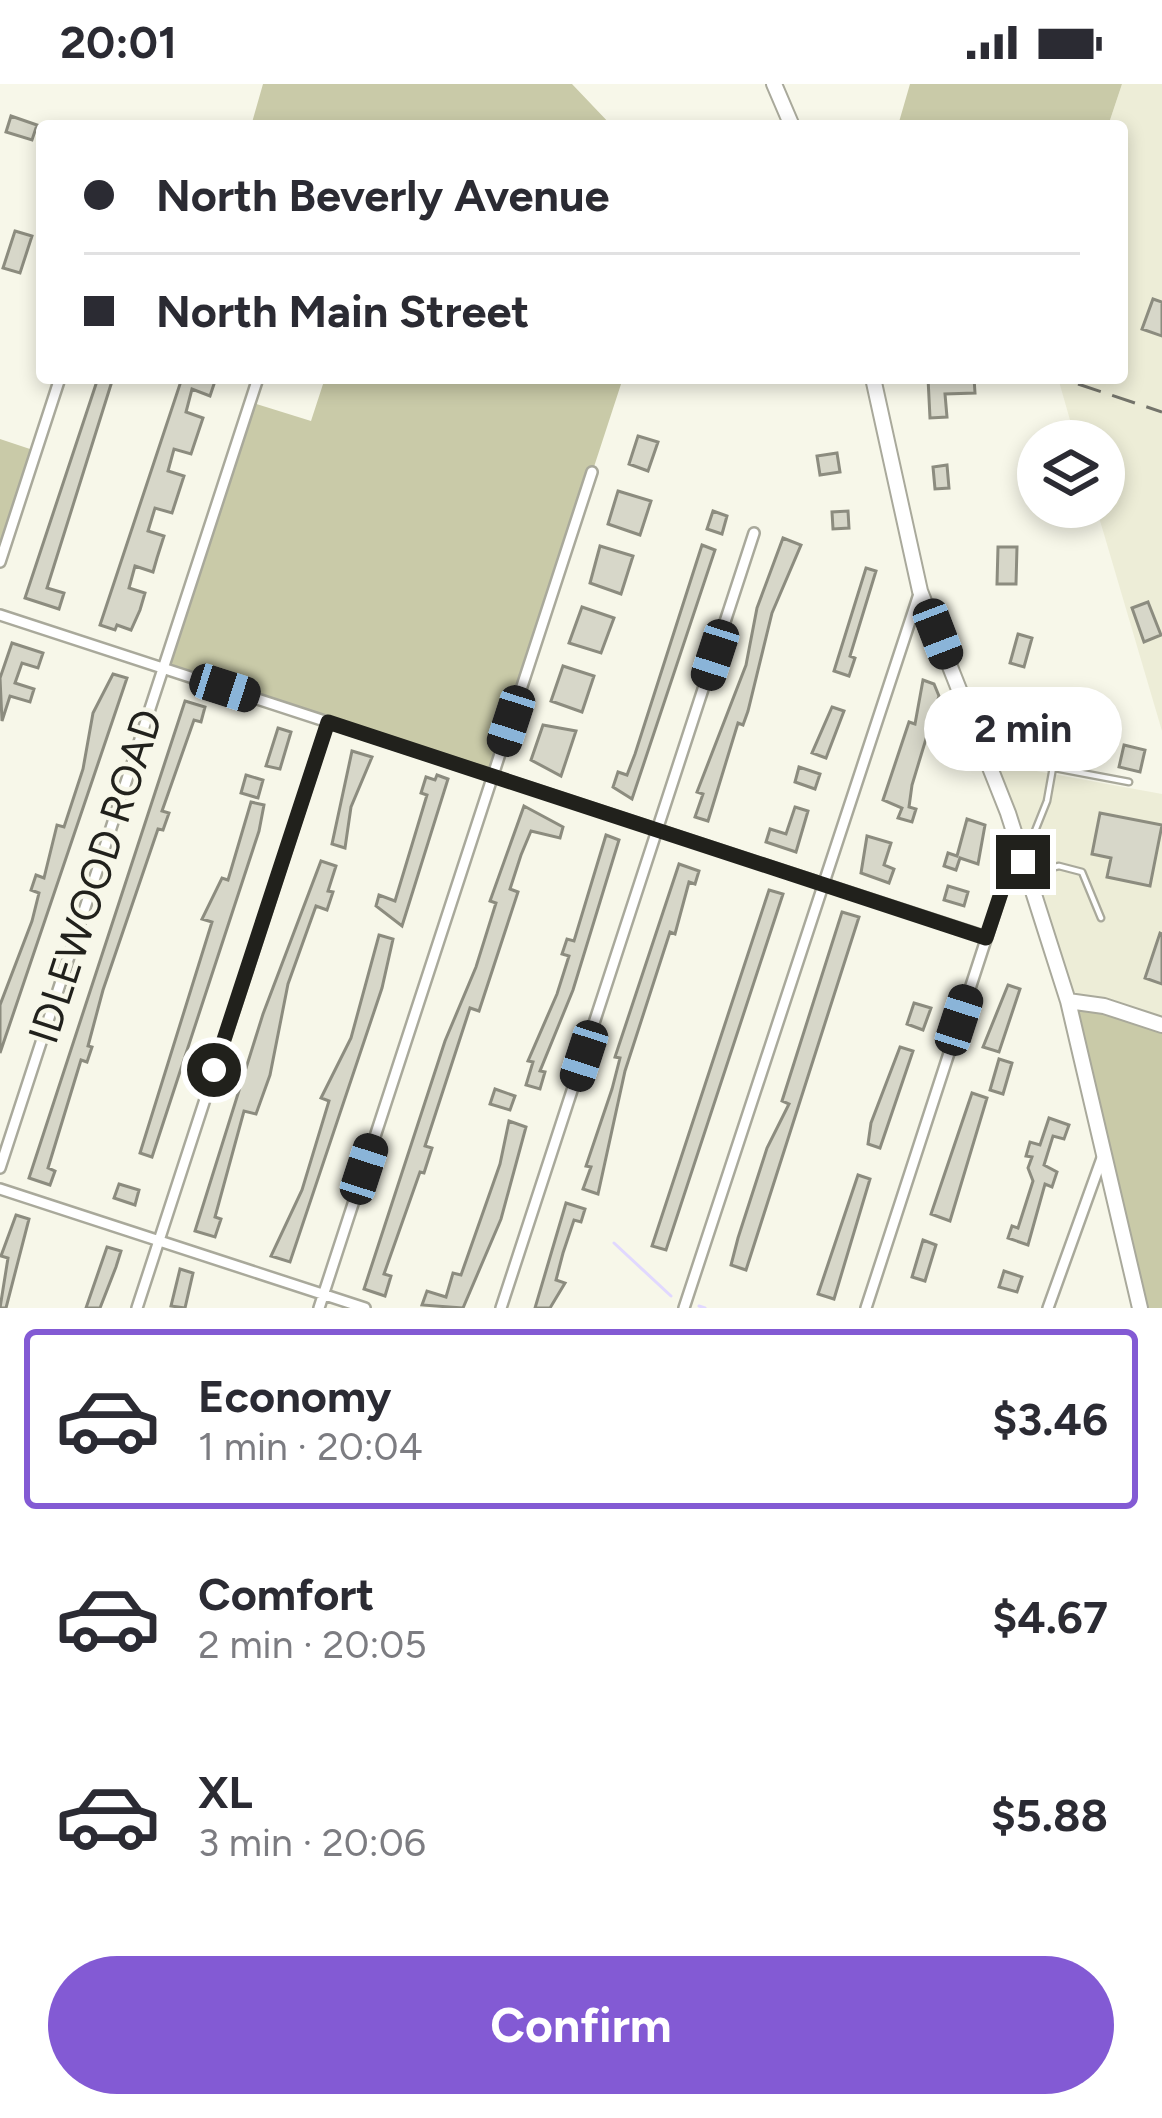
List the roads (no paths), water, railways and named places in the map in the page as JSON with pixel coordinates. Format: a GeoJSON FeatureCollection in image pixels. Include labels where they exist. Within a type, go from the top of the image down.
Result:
{"type":"FeatureCollection","features":[{"type":"Feature","properties":{"kind":"street"},"geometry":{"type":"LineString","coordinates":[[775,84],[790,120]]}},
{"type":"Feature","properties":{"kind":"street"},"geometry":{"type":"LineString","coordinates":[[0,562],[58,384]]}},
{"type":"Feature","properties":{"kind":"street","name":"IDLEWOOD ROAD"},"geometry":{"type":"LineString","coordinates":[[0,1168],[256,384]]}},
{"type":"Feature","properties":{"kind":"street"},"geometry":{"type":"LineString","coordinates":[[874,384],[920,591],[985,756],[1068,1001],[1140,1308]]}},
{"type":"Feature","properties":{"kind":"street"},"geometry":{"type":"LineString","coordinates":[[319,1308],[592,472]]}},
{"type":"Feature","properties":{"kind":"street"},"geometry":{"type":"LineString","coordinates":[[501,1308],[754,533]]}},
{"type":"Feature","properties":{"kind":"street"},"geometry":{"type":"LineString","coordinates":[[684,1308],[920,591]]}},
{"type":"Feature","properties":{"kind":"street"},"geometry":{"type":"LineString","coordinates":[[0,615],[986,938]]}},
{"type":"Feature","properties":{"kind":"street"},"geometry":{"type":"LineString","coordinates":[[137,1308],[328,722]]}},
{"type":"Feature","properties":{"kind":"street"},"geometry":{"type":"LineString","coordinates":[[866,1308],[1007,875],[1025,867]]}},
{"type":"Feature","properties":{"kind":"street"},"geometry":{"type":"LineString","coordinates":[[1068,1001],[1104,1006],[1162,1025]]}},
{"type":"Feature","properties":{"kind":"street"},"geometry":{"type":"LineString","coordinates":[[1048,1308],[1102,1158]]}},
{"type":"Feature","properties":{"kind":"street"},"geometry":{"type":"LineString","coordinates":[[0,1189],[365,1308]]}},
{"type":"Feature","properties":{"kind":"lane"},"geometry":{"type":"LineString","coordinates":[[1057,745],[1047,800],[1025,867],[1059,866],[1082,872],[1101,918]]}},
{"type":"Feature","properties":{"kind":"lane"},"geometry":{"type":"LineString","coordinates":[[985,756],[1129,782]]}},
{"type":"Feature","properties":{"kind":"waterway"},"geometry":{"type":"LineString","coordinates":[[614,1243],[671,1296]]}},
{"type":"Feature","properties":{"kind":"waterway"},"geometry":{"type":"LineString","coordinates":[[699,1306],[705,1308]]}},
{"type":"Feature","properties":{"kind":"railway"},"geometry":{"type":"LineString","coordinates":[[1078,384],[1162,412]]}}]}
